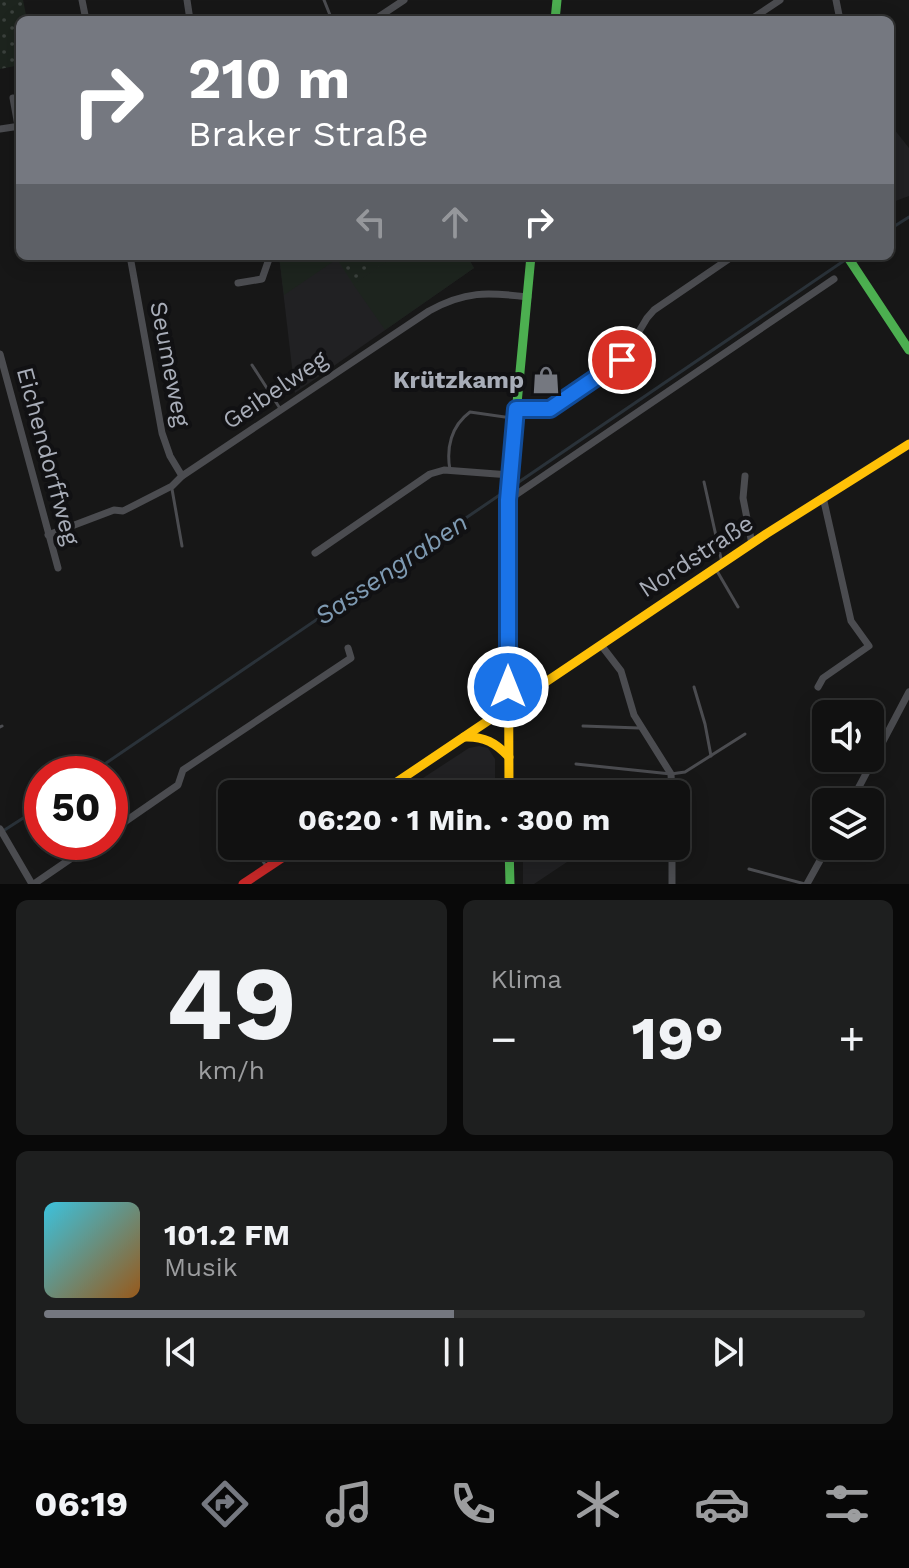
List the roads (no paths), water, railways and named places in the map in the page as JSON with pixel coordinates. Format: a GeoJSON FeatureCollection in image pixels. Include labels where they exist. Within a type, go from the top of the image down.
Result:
{"type":"FeatureCollection","features":[{"type":"Feature","properties":{"kind":"street"},"geometry":{"type":"LineString","coordinates":[[380,16],[404,0]]}},
{"type":"Feature","properties":{"kind":"street"},"geometry":{"type":"LineString","coordinates":[[756,16],[780,0]]}},
{"type":"Feature","properties":{"kind":"street"},"geometry":{"type":"LineString","coordinates":[[13,98],[16,112]]}},
{"type":"Feature","properties":{"kind":"street","name":"Seumeweg"},"geometry":{"type":"LineString","coordinates":[[131,260],[162,433],[170,456],[182,476]]}},
{"type":"Feature","properties":{"kind":"street"},"geometry":{"type":"LineString","coordinates":[[238,283],[262,279],[269,260]]}},
{"type":"Feature","properties":{"kind":"street"},"geometry":{"type":"LineString","coordinates":[[509,780],[508,497],[531,260]]}},
{"type":"Feature","properties":{"kind":"street"},"geometry":{"type":"LineString","coordinates":[[516,413],[550,409],[622,360],[654,310],[727,260]]}},
{"type":"Feature","properties":{"kind":"street"},"geometry":{"type":"LineString","coordinates":[[850,260],[909,350]]}},
{"type":"Feature","properties":{"kind":"street"},"geometry":{"type":"LineString","coordinates":[[508,497],[834,279]]}},
{"type":"Feature","properties":{"kind":"street","name":"Geibelweg"},"geometry":{"type":"LineString","coordinates":[[48,535],[114,510],[123,511],[172,486],[182,476],[449,300],[493,293],[528,297]]}},
{"type":"Feature","properties":{"kind":"street","name":"Eichendorffweg"},"geometry":{"type":"LineString","coordinates":[[0,354],[58,568]]}},
{"type":"Feature","properties":{"kind":"street","name":"Nordstraße"},"geometry":{"type":"LineString","coordinates":[[400,780],[718,565],[909,444]]}},
{"type":"Feature","properties":{"kind":"street"},"geometry":{"type":"LineString","coordinates":[[315,553],[430,474],[450,470],[510,479]]}},
{"type":"Feature","properties":{"kind":"street"},"geometry":{"type":"LineString","coordinates":[[745,476],[743,498],[752,544]]}},
{"type":"Feature","properties":{"kind":"street"},"geometry":{"type":"LineString","coordinates":[[818,687],[823,678],[869,646],[851,621],[823,497]]}},
{"type":"Feature","properties":{"kind":"street"},"geometry":{"type":"LineString","coordinates":[[601,645],[621,671],[634,715],[671,774],[671,780]]}},
{"type":"Feature","properties":{"kind":"street"},"geometry":{"type":"LineString","coordinates":[[128,820],[178,785],[183,770],[351,658],[348,648]]}},
{"type":"Feature","properties":{"kind":"street"},"geometry":{"type":"LineString","coordinates":[[508,666],[522,679],[542,685]]}},
{"type":"Feature","properties":{"kind":"street"},"geometry":{"type":"LineString","coordinates":[[858,788],[909,692]]}},
{"type":"Feature","properties":{"kind":"street"},"geometry":{"type":"LineString","coordinates":[[464,737],[489,739],[509,757]]}},
{"type":"Feature","properties":{"kind":"street"},"geometry":{"type":"LineString","coordinates":[[0,829],[33,884],[68,860]]}},
{"type":"Feature","properties":{"kind":"street"},"geometry":{"type":"LineString","coordinates":[[243,884],[280,860]]}},
{"type":"Feature","properties":{"kind":"street"},"geometry":{"type":"LineString","coordinates":[[509,860],[510,884]]}},
{"type":"Feature","properties":{"kind":"street"},"geometry":{"type":"LineString","coordinates":[[672,860],[672,884]]}},
{"type":"Feature","properties":{"kind":"street"},"geometry":{"type":"LineString","coordinates":[[806,884],[820,860]]}},
{"type":"Feature","properties":{"kind":"lane"},"geometry":{"type":"LineString","coordinates":[[252,365],[281,410]]}},
{"type":"Feature","properties":{"kind":"lane"},"geometry":{"type":"LineString","coordinates":[[450,470],[453,430],[461,419],[470,412],[516,413]]}},
{"type":"Feature","properties":{"kind":"lane"},"geometry":{"type":"LineString","coordinates":[[704,482],[718,565],[738,607]]}},
{"type":"Feature","properties":{"kind":"lane"},"geometry":{"type":"LineString","coordinates":[[172,486],[182,546]]}},
{"type":"Feature","properties":{"kind":"lane"},"geometry":{"type":"LineString","coordinates":[[694,687],[711,756]]}},
{"type":"Feature","properties":{"kind":"lane"},"geometry":{"type":"LineString","coordinates":[[583,726],[641,728]]}},
{"type":"Feature","properties":{"kind":"lane"},"geometry":{"type":"LineString","coordinates":[[576,764],[671,774],[685,772],[745,734]]}},
{"type":"Feature","properties":{"kind":"lane"},"geometry":{"type":"LineString","coordinates":[[263,860],[268,868]]}},
{"type":"Feature","properties":{"kind":"lane"},"geometry":{"type":"LineString","coordinates":[[749,869],[806,884]]}},
{"type":"Feature","properties":{"kind":"waterway","name":"Sassengraben"},"geometry":{"type":"LineString","coordinates":[[894,226],[909,217]]}},
{"type":"Feature","properties":{"kind":"waterway","name":"Sassengraben"},"geometry":{"type":"LineString","coordinates":[[510,488],[845,260]]}},
{"type":"Feature","properties":{"kind":"waterway","name":"Sassengraben"},"geometry":{"type":"LineString","coordinates":[[116,756],[504,492]]}},
{"type":"Feature","properties":{"kind":"waterway","name":"Sassengraben"},"geometry":{"type":"LineString","coordinates":[[3,831],[24,818]]}},
{"type":"Feature","properties":{"kind":"place","name":"Krützkamp"},"geometry":{"type":"Point","coordinates":[546,380]}}]}
